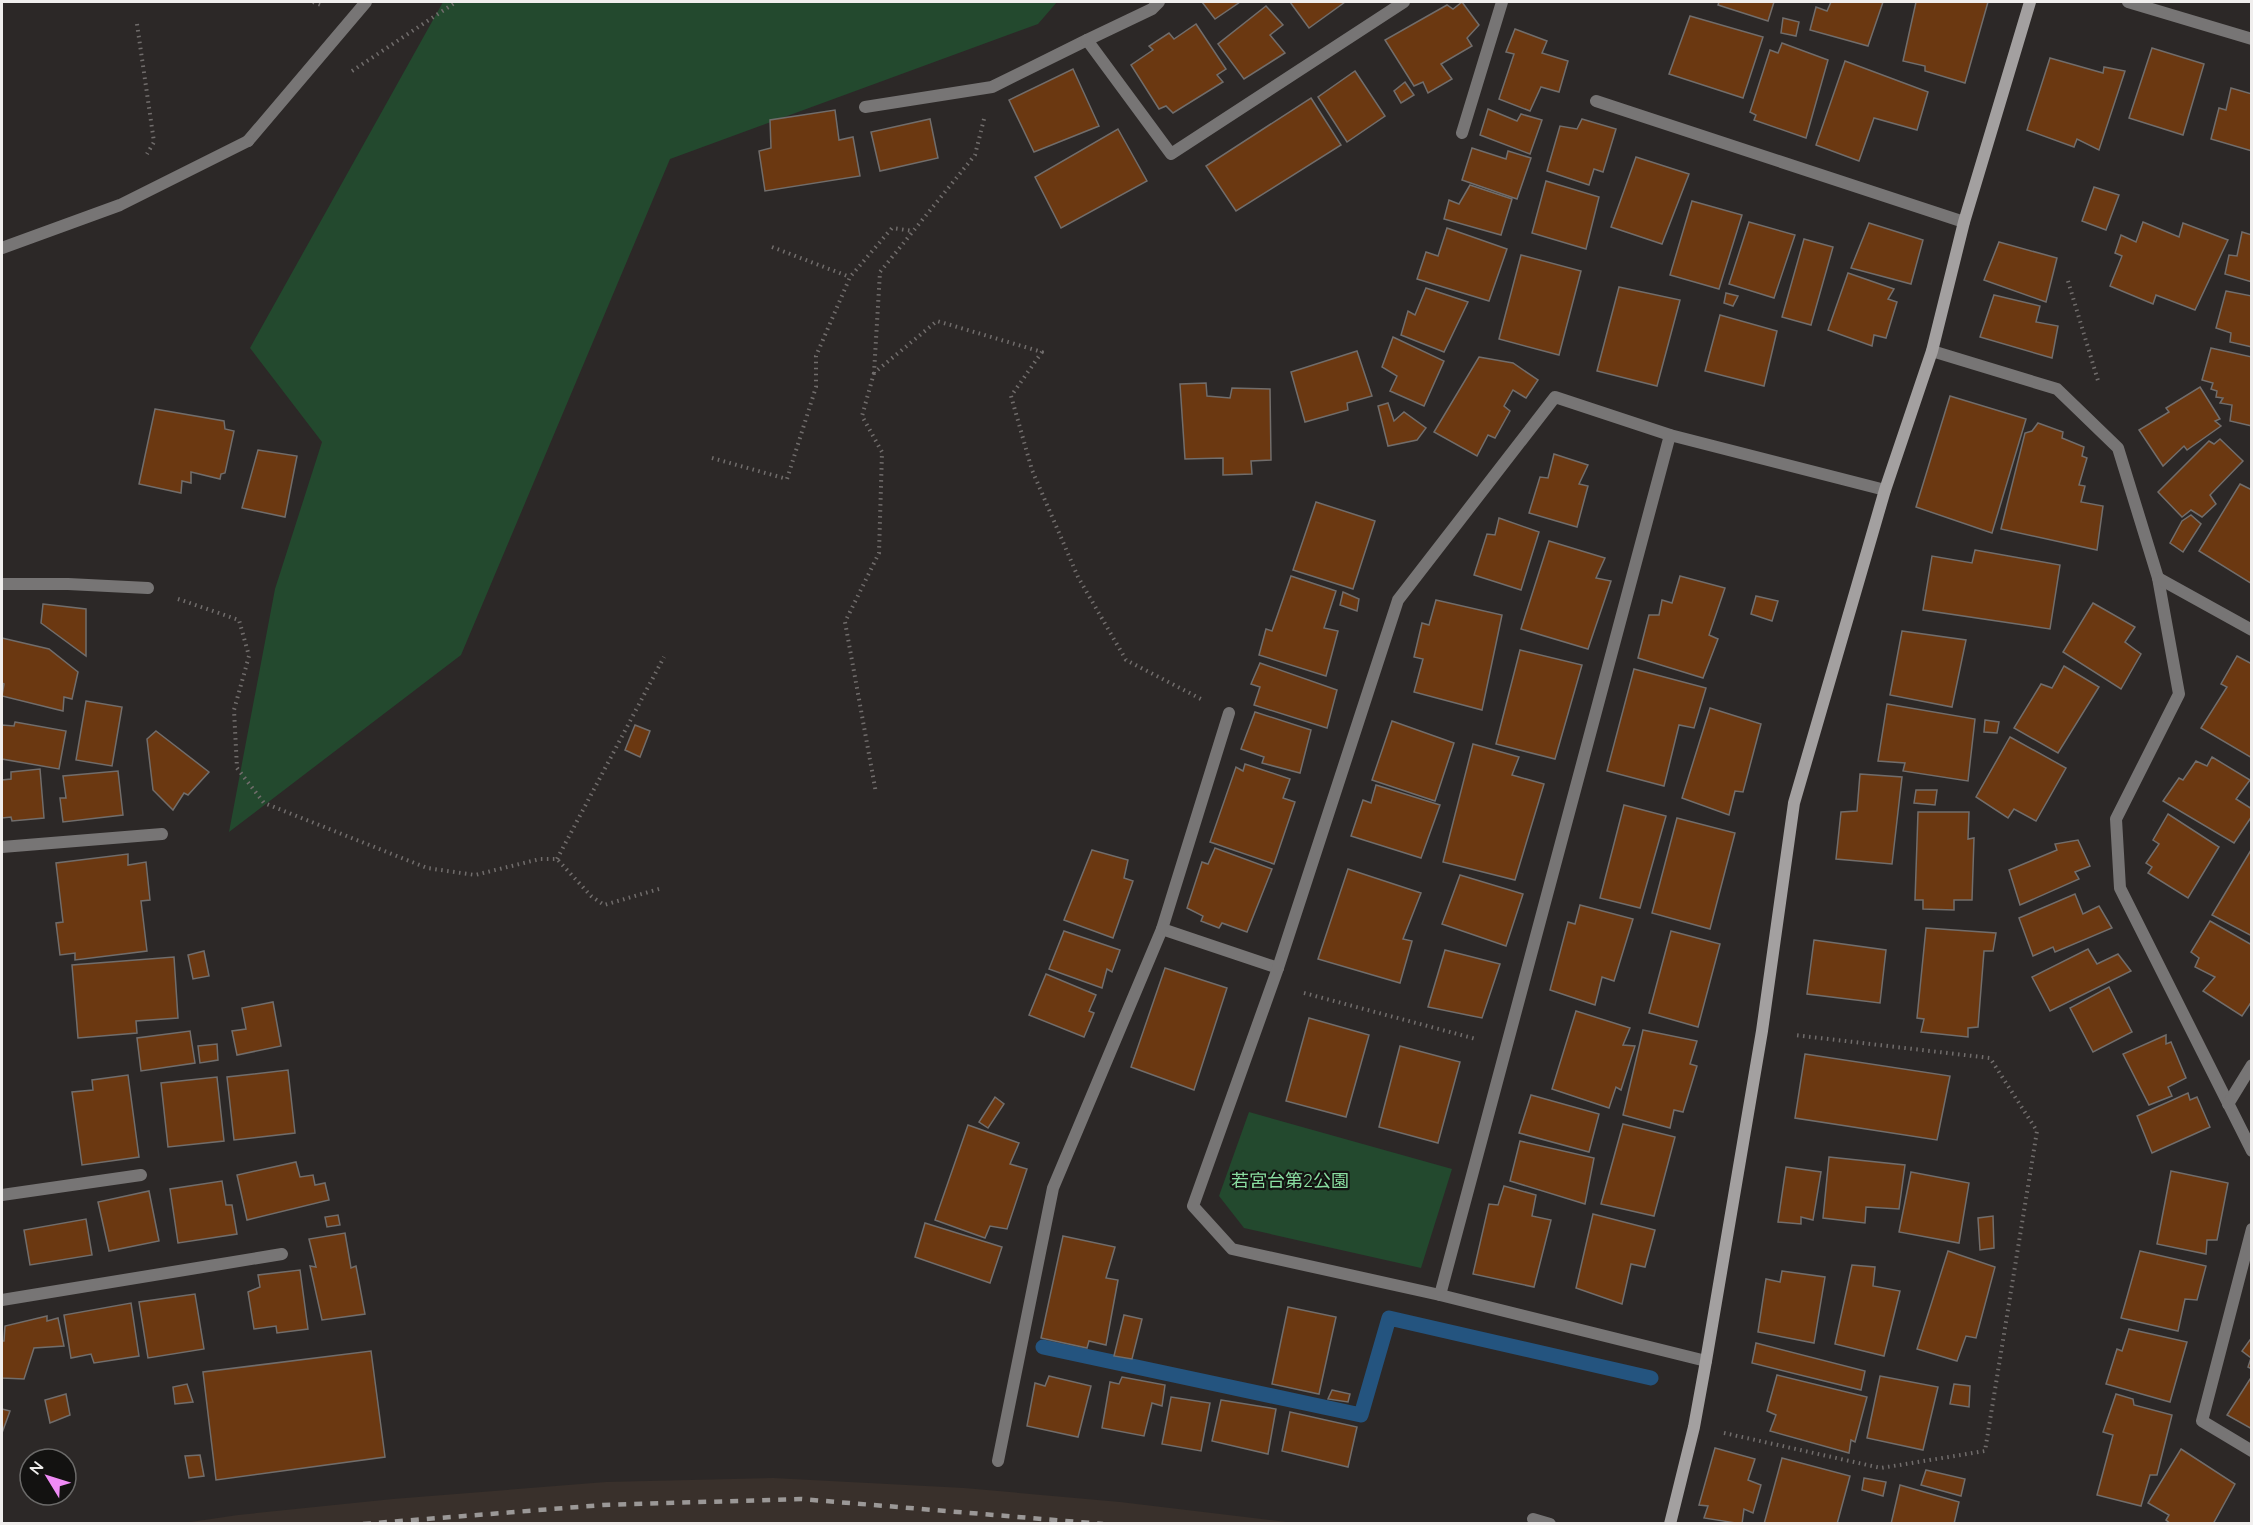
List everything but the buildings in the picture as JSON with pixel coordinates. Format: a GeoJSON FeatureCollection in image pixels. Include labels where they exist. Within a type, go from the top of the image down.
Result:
{"type":"FeatureCollection","features":[{"type":"Feature","properties":{"kind":"street"},"geometry":{"type":"LineString","coordinates":[[2,248],[120,205],[248,141],[366,2]]}},
{"type":"Feature","properties":{"kind":"street"},"geometry":{"type":"LineString","coordinates":[[865,107],[992,87],[1152,9],[1159,2]]}},
{"type":"Feature","properties":{"kind":"street"},"geometry":{"type":"LineString","coordinates":[[1087,40],[1171,154],[1404,2]]}},
{"type":"Feature","properties":{"kind":"street"},"geometry":{"type":"LineString","coordinates":[[1462,133],[1502,2]]}},
{"type":"Feature","properties":{"kind":"street"},"geometry":{"type":"LineString","coordinates":[[1671,1524],[1694,1427],[1706,1361],[1762,1031],[1794,803],[1886,490],[1932,351],[1964,222],[2030,2]]}},
{"type":"Feature","properties":{"kind":"street"},"geometry":{"type":"LineString","coordinates":[[2128,2],[2252,39]]}},
{"type":"Feature","properties":{"kind":"street"},"geometry":{"type":"LineString","coordinates":[[1596,101],[1964,222]]}},
{"type":"Feature","properties":{"kind":"street"},"geometry":{"type":"LineString","coordinates":[[1932,351],[2058,389],[2118,448],[2158,579],[2179,694],[2116,819],[2120,888],[2252,1151]]}},
{"type":"Feature","properties":{"kind":"street"},"geometry":{"type":"LineString","coordinates":[[1706,1361],[1440,1295],[1232,1249],[1193,1206],[1278,968],[1398,600],[1555,397],[1670,435],[1886,490]]}},
{"type":"Feature","properties":{"kind":"street"},"geometry":{"type":"LineString","coordinates":[[1440,1295],[1670,435]]}},
{"type":"Feature","properties":{"kind":"street"},"geometry":{"type":"LineString","coordinates":[[2158,579],[2252,630]]}},
{"type":"Feature","properties":{"kind":"street"},"geometry":{"type":"LineString","coordinates":[[2,584],[68,584],[148,588]]}},
{"type":"Feature","properties":{"kind":"street"},"geometry":{"type":"LineString","coordinates":[[998,1461],[1053,1188],[1162,929],[1229,713]]}},
{"type":"Feature","properties":{"kind":"street"},"geometry":{"type":"LineString","coordinates":[[2,848],[162,834]]}},
{"type":"Feature","properties":{"kind":"street"},"geometry":{"type":"LineString","coordinates":[[1162,929],[1278,968]]}},
{"type":"Feature","properties":{"kind":"street"},"geometry":{"type":"LineString","coordinates":[[2228,1104],[2252,1065]]}},
{"type":"Feature","properties":{"kind":"street"},"geometry":{"type":"LineString","coordinates":[[2,1195],[141,1174]]}},
{"type":"Feature","properties":{"kind":"street"},"geometry":{"type":"LineString","coordinates":[[2252,1229],[2202,1421],[2252,1451]]}},
{"type":"Feature","properties":{"kind":"street"},"geometry":{"type":"LineString","coordinates":[[2,1300],[282,1254]]}},
{"type":"Feature","properties":{"kind":"street"},"geometry":{"type":"LineString","coordinates":[[1533,1519],[1550,1524]]}},
{"type":"Feature","properties":{"kind":"path"},"geometry":{"type":"LineString","coordinates":[[120,205],[154,142],[137,24]]}},
{"type":"Feature","properties":{"kind":"path"},"geometry":{"type":"LineString","coordinates":[[876,793],[845,622],[879,553],[882,452],[862,416],[874,372],[880,272],[975,155],[992,87]]}},
{"type":"Feature","properties":{"kind":"path"},"geometry":{"type":"LineString","coordinates":[[712,458],[787,479],[816,387],[816,356],[850,277],[892,228],[913,231]]}},
{"type":"Feature","properties":{"kind":"path"},"geometry":{"type":"LineString","coordinates":[[772,247],[850,277]]}},
{"type":"Feature","properties":{"kind":"path"},"geometry":{"type":"LineString","coordinates":[[2068,281],[2101,393]]}},
{"type":"Feature","properties":{"kind":"path"},"geometry":{"type":"LineString","coordinates":[[874,372],[937,321],[1042,352],[1011,396],[1032,470],[1078,577],[1126,660],[1229,713]]}},
{"type":"Feature","properties":{"kind":"path"},"geometry":{"type":"LineString","coordinates":[[148,588],[239,620],[249,656],[234,710],[237,768],[264,803],[427,868],[475,875],[540,859],[557,859],[591,896],[604,905],[659,889]]}},
{"type":"Feature","properties":{"kind":"path"},"geometry":{"type":"LineString","coordinates":[[557,859],[664,657]]}},
{"type":"Feature","properties":{"kind":"path"},"geometry":{"type":"LineString","coordinates":[[1272,984],[1507,1048]]}},
{"type":"Feature","properties":{"kind":"path"},"geometry":{"type":"LineString","coordinates":[[1694,1427],[1881,1468],[1985,1451],[2037,1131],[1990,1058],[1762,1031]]}},
{"type":"Feature","properties":{"kind":"shaded area"},"geometry":{"type":"Polygon","coordinates":[[[773,1478],[964,1488],[1120,1502],[1295,1523],[184,1523],[393,1499],[606,1482],[773,1478]]]}},
{"type":"Feature","properties":{"kind":"green space"},"geometry":{"type":"Polygon","coordinates":[[[443,2],[1057,2],[1038,24],[670,159],[461,655],[229,832],[275,589],[322,442],[250,348],[443,2]]]}},
{"type":"Feature","properties":{"kind":"green space","name":"若宮台第2公園"},"geometry":{"type":"Polygon","coordinates":[[[1249,1112],[1452,1169],[1421,1268],[1244,1228],[1219,1196],[1249,1112]]]}},
{"type":"Feature","properties":{"kind":"waterway"},"geometry":{"type":"LineString","coordinates":[[1043,1347],[1361,1415],[1389,1318],[1651,1378]]}},
{"type":"Feature","properties":{"kind":"railway"},"geometry":{"type":"LineString","coordinates":[[363,1524],[603,1505],[801,1499],[1103,1524]]}}]}
